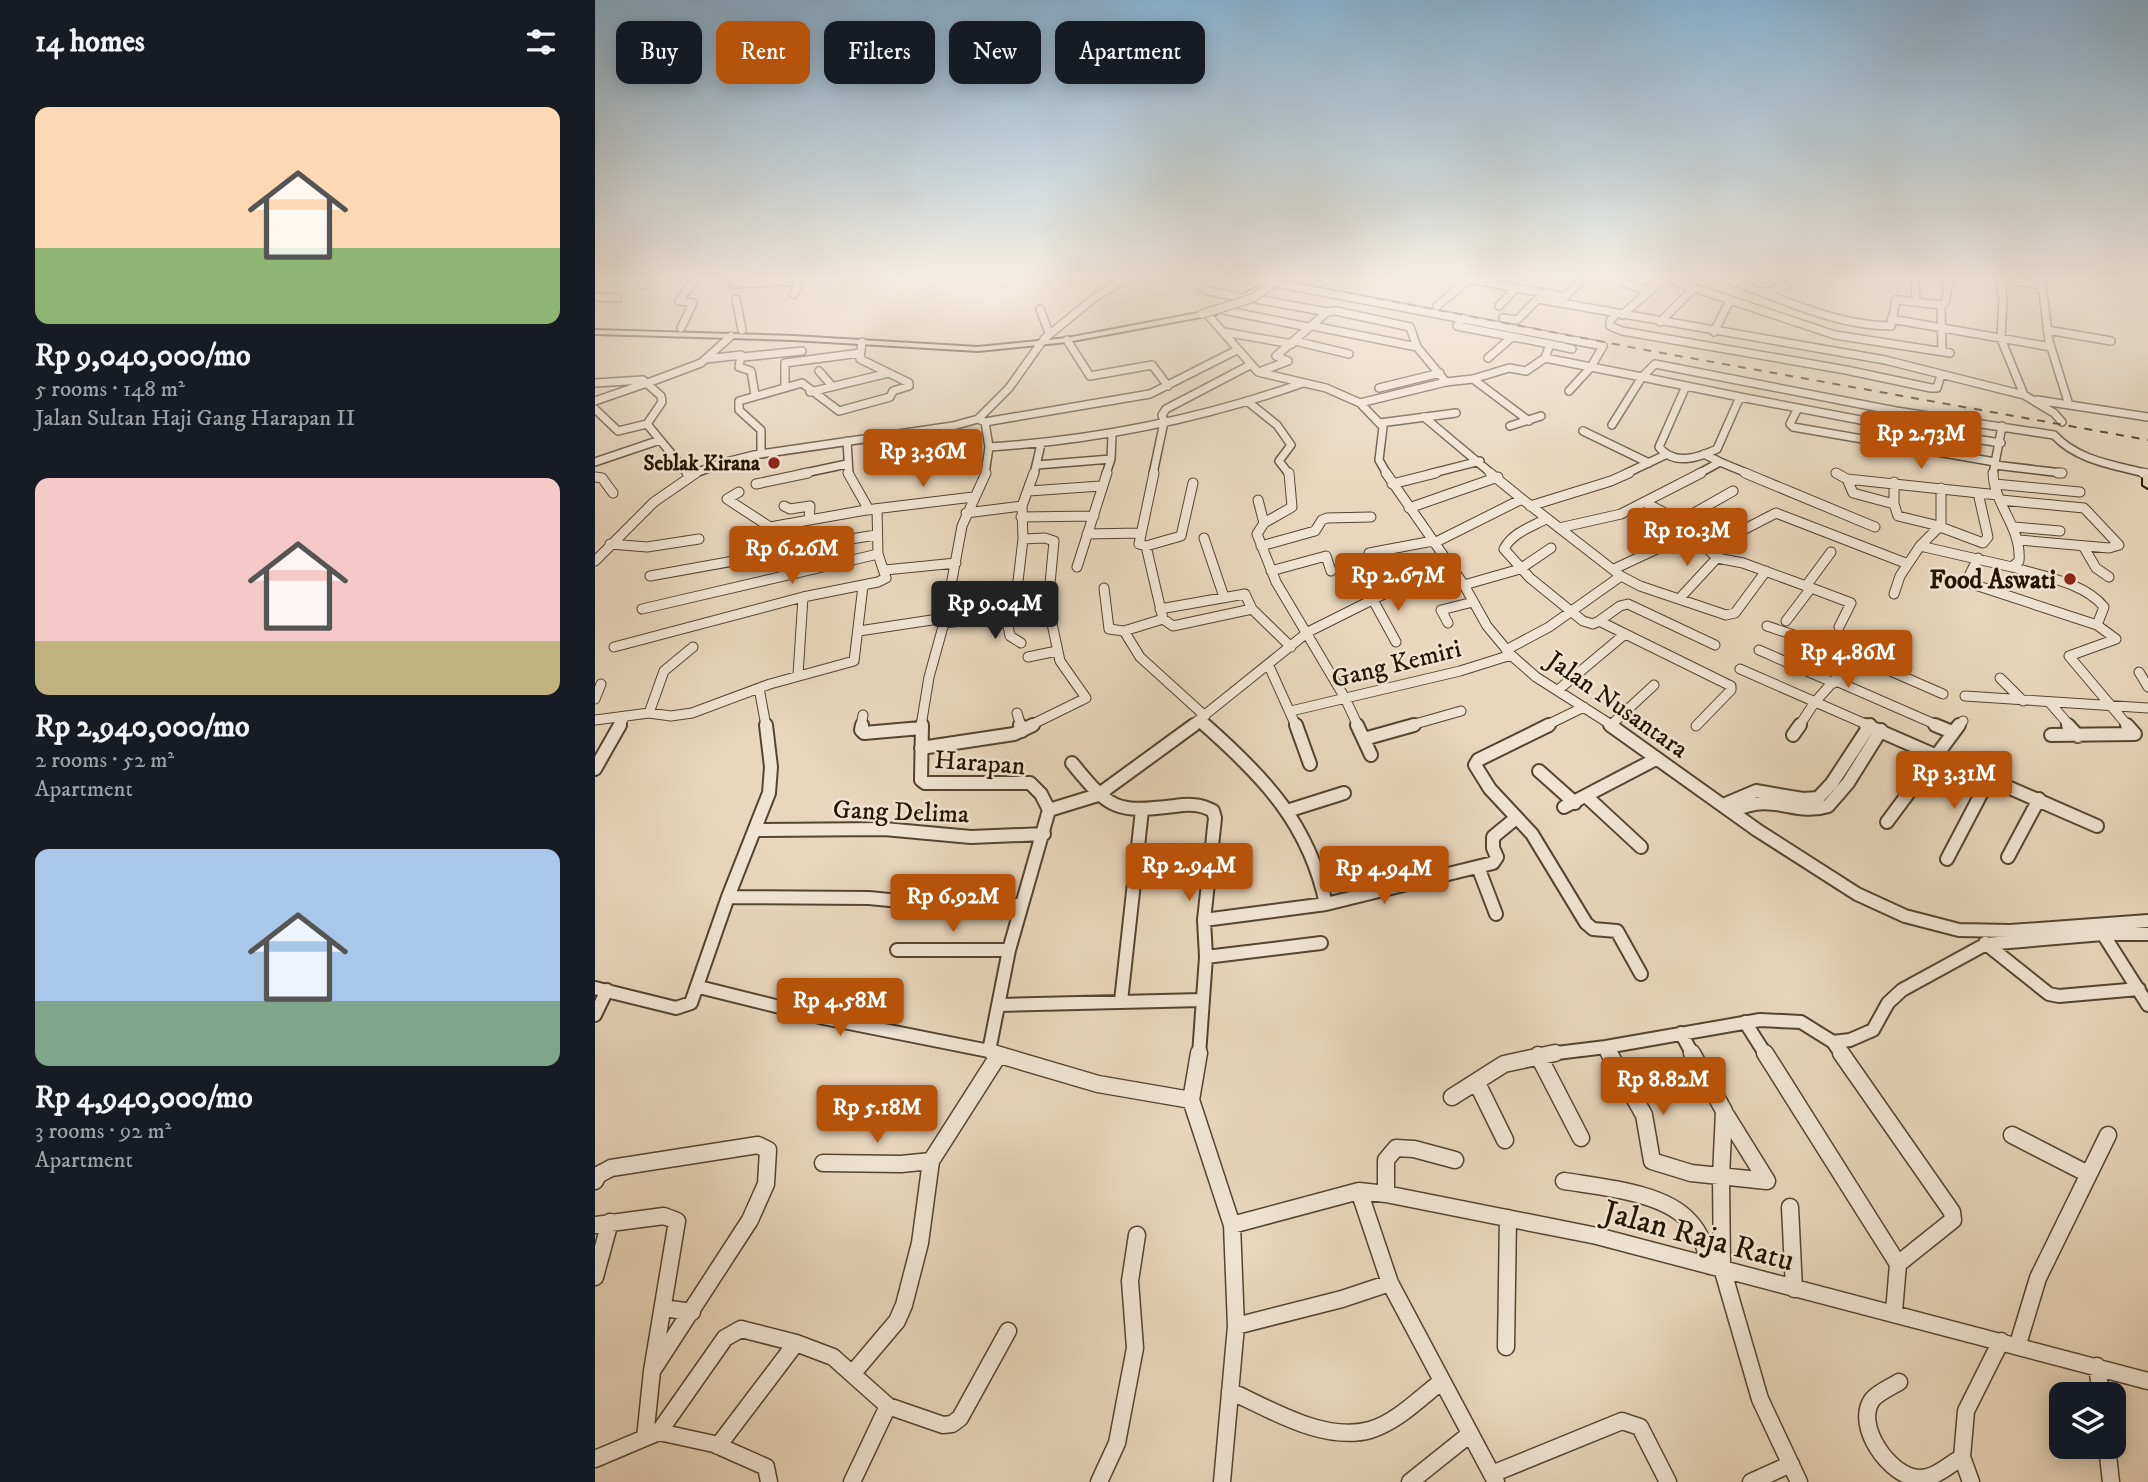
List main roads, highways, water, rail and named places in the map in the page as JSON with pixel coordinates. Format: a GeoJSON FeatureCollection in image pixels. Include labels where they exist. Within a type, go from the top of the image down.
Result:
{"type":"FeatureCollection","features":[{"type":"Feature","properties":{"kind":"main road"},"geometry":{"type":"LineString","coordinates":[[2148,477],[2148,485]]}},
{"type":"Feature","properties":{"kind":"railway"},"geometry":{"type":"LineString","coordinates":[[1641,349],[2148,440]]}},
{"type":"Feature","properties":{"kind":"place","name":"Seblak Kirana"},"geometry":{"type":"Point","coordinates":[774,463]}},
{"type":"Feature","properties":{"kind":"place","name":"Food Aswati"},"geometry":{"type":"Point","coordinates":[2070,579]}}]}
